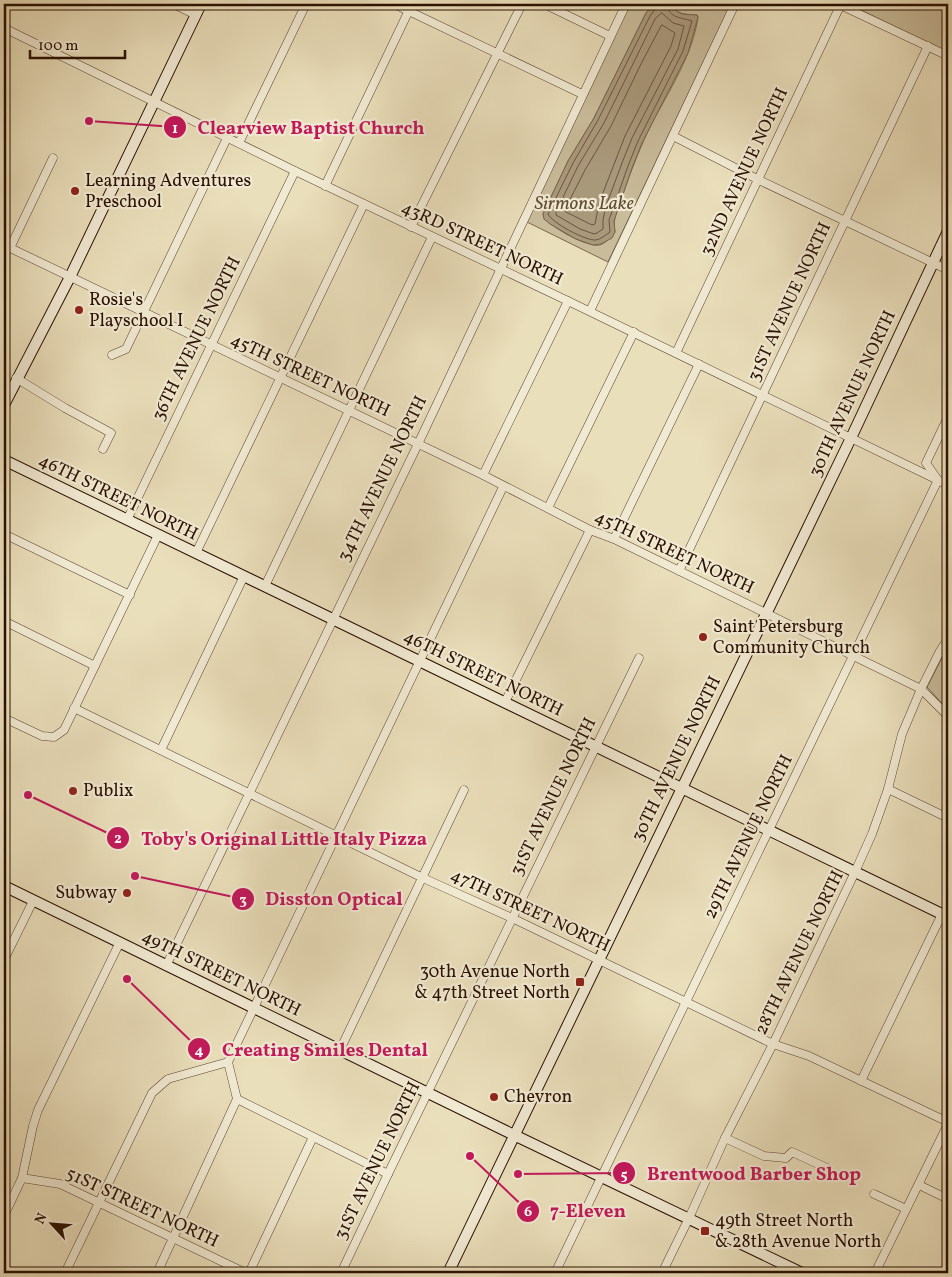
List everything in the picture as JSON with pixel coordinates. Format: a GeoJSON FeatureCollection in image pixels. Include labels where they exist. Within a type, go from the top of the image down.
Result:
{"type":"FeatureCollection","features":[{"type":"Feature","properties":{"kind":"street"},"geometry":{"type":"LineString","coordinates":[[173,4],[196,14]]}},
{"type":"Feature","properties":{"kind":"street"},"geometry":{"type":"LineString","coordinates":[[4,405],[16,378],[70,277],[201,4]]}},
{"type":"Feature","properties":{"kind":"street"},"geometry":{"type":"LineString","coordinates":[[239,144],[306,4]]}},
{"type":"Feature","properties":{"kind":"street"},"geometry":{"type":"LineString","coordinates":[[394,4],[411,7],[498,54],[582,94]]}},
{"type":"Feature","properties":{"kind":"street"},"geometry":{"type":"LineString","coordinates":[[411,227],[522,4]]}},
{"type":"Feature","properties":{"kind":"street"},"geometry":{"type":"LineString","coordinates":[[544,4],[610,36]]}},
{"type":"Feature","properties":{"kind":"street","name":"34TH AVENUE NORTH"},"geometry":{"type":"LineString","coordinates":[[166,966],[418,444],[626,4]]}},
{"type":"Feature","properties":{"kind":"street"},"geometry":{"type":"LineString","coordinates":[[590,311],[735,4]]}},
{"type":"Feature","properties":{"kind":"street"},"geometry":{"type":"LineString","coordinates":[[839,4],[948,56]]}},
{"type":"Feature","properties":{"kind":"street","name":"32ND AVENUE NORTH"},"geometry":{"type":"LineString","coordinates":[[676,353],[759,180],[839,4]]}},
{"type":"Feature","properties":{"kind":"street"},"geometry":{"type":"LineString","coordinates":[[325,186],[411,7]]}},
{"type":"Feature","properties":{"kind":"street","name":"43RD STREET NORTH"},"geometry":{"type":"LineString","coordinates":[[4,28],[295,172],[634,332],[948,485]]}},
{"type":"Feature","properties":{"kind":"street","name":"31ST AVENUE NORTH"},"geometry":{"type":"LineString","coordinates":[[679,571],[928,46]]}},
{"type":"Feature","properties":{"kind":"street"},"geometry":{"type":"LineString","coordinates":[[673,136],[759,180],[948,270]]}},
{"type":"Feature","properties":{"kind":"street"},"geometry":{"type":"LineString","coordinates":[[112,355],[126,349],[227,138]]}},
{"type":"Feature","properties":{"kind":"street"},"geometry":{"type":"LineString","coordinates":[[7,246],[54,158]]}},
{"type":"Feature","properties":{"kind":"street","name":"36TH AVENUE NORTH"},"geometry":{"type":"LineString","coordinates":[[127,520],[295,172]]}},
{"type":"Feature","properties":{"kind":"street"},"geometry":{"type":"LineString","coordinates":[[196,553],[364,204]]}},
{"type":"Feature","properties":{"kind":"street","name":"30TH AVENUE NORTH"},"geometry":{"type":"LineString","coordinates":[[448,1273],[851,438],[948,231]]}},
{"type":"Feature","properties":{"kind":"street"},"geometry":{"type":"LineString","coordinates":[[264,586],[432,237]]}},
{"type":"Feature","properties":{"kind":"street","name":"45TH STREET NORTH"},"geometry":{"type":"LineString","coordinates":[[7,246],[211,346],[483,475],[503,487],[590,530],[614,539],[920,689],[948,716]]}},
{"type":"Feature","properties":{"kind":"street"},"geometry":{"type":"LineString","coordinates":[[483,475],[568,301]]}},
{"type":"Feature","properties":{"kind":"street"},"geometry":{"type":"LineString","coordinates":[[548,508],[634,332]]}},
{"type":"Feature","properties":{"kind":"street"},"geometry":{"type":"LineString","coordinates":[[614,539],[698,364]]}},
{"type":"Feature","properties":{"kind":"street"},"geometry":{"type":"LineString","coordinates":[[16,378],[111,433],[103,449]]}},
{"type":"Feature","properties":{"kind":"street"},"geometry":{"type":"LineString","coordinates":[[938,480],[926,463],[948,416]]}},
{"type":"Feature","properties":{"kind":"street","name":"46TH STREET NORTH"},"geometry":{"type":"LineString","coordinates":[[4,460],[945,916]]}},
{"type":"Feature","properties":{"kind":"street","name":"29TH AVENUE NORTH"},"geometry":{"type":"LineString","coordinates":[[555,1273],[938,480]]}},
{"type":"Feature","properties":{"kind":"street"},"geometry":{"type":"LineString","coordinates":[[157,1273],[237,1099],[228,1062],[503,487]]}},
{"type":"Feature","properties":{"kind":"street"},"geometry":{"type":"LineString","coordinates":[[505,702],[590,530]]}},
{"type":"Feature","properties":{"kind":"street"},"geometry":{"type":"LineString","coordinates":[[4,534],[130,595]]}},
{"type":"Feature","properties":{"kind":"street"},"geometry":{"type":"LineString","coordinates":[[4,718],[42,736],[54,737],[64,730],[158,535]]}},
{"type":"Feature","properties":{"kind":"street"},"geometry":{"type":"LineString","coordinates":[[161,750],[244,576]]}},
{"type":"Feature","properties":{"kind":"street"},"geometry":{"type":"LineString","coordinates":[[4,621],[95,666]]}},
{"type":"Feature","properties":{"kind":"street","name":"28TH AVENUE NORTH"},"geometry":{"type":"LineString","coordinates":[[662,1273],[725,1138],[773,1044],[855,872],[872,834],[888,789],[902,734],[920,689],[948,639]]}},
{"type":"Feature","properties":{"kind":"street","name":"31ST AVENUE NORTH"},"geometry":{"type":"LineString","coordinates":[[341,1273],[639,658]]}},
{"type":"Feature","properties":{"kind":"street","name":"47TH STREET NORTH"},"geometry":{"type":"LineString","coordinates":[[74,708],[423,878],[512,918],[773,1044],[809,1056],[948,1123]]}},
{"type":"Feature","properties":{"kind":"street"},"geometry":{"type":"LineString","coordinates":[[888,789],[948,818]]}},
{"type":"Feature","properties":{"kind":"street"},"geometry":{"type":"LineString","coordinates":[[340,1050],[464,790]]}},
{"type":"Feature","properties":{"kind":"street","name":"49TH STREET NORTH"},"geometry":{"type":"LineString","coordinates":[[4,886],[120,944],[802,1273]]}},
{"type":"Feature","properties":{"kind":"street"},"geometry":{"type":"LineString","coordinates":[[4,960],[33,901]]}},
{"type":"Feature","properties":{"kind":"street"},"geometry":{"type":"LineString","coordinates":[[862,1081],[945,916]]}},
{"type":"Feature","properties":{"kind":"street"},"geometry":{"type":"LineString","coordinates":[[4,1216],[22,1178],[38,1110],[120,944]]}},
{"type":"Feature","properties":{"kind":"street"},"geometry":{"type":"LineString","coordinates":[[65,1273],[152,1093],[168,1079],[228,1062]]}},
{"type":"Feature","properties":{"kind":"street"},"geometry":{"type":"LineString","coordinates":[[237,1099],[388,1174]]}},
{"type":"Feature","properties":{"kind":"street"},"geometry":{"type":"LineString","coordinates":[[875,1273],[948,1123]]}},
{"type":"Feature","properties":{"kind":"street"},"geometry":{"type":"LineString","coordinates":[[247,1273],[313,1137]]}},
{"type":"Feature","properties":{"kind":"street"},"geometry":{"type":"LineString","coordinates":[[725,1138],[764,1156],[786,1158],[792,1152],[827,1168]]}},
{"type":"Feature","properties":{"kind":"street","name":"51ST STREET NORTH"},"geometry":{"type":"LineString","coordinates":[[22,1178],[60,1184],[247,1273]]}},
{"type":"Feature","properties":{"kind":"street"},"geometry":{"type":"LineString","coordinates":[[919,1185],[948,1199]]}},
{"type":"Feature","properties":{"kind":"street"},"geometry":{"type":"LineString","coordinates":[[874,1194],[906,1209]]}},
{"type":"Feature","properties":{"kind":"shaded area"},"geometry":{"type":"Polygon","coordinates":[[[630,4],[654,4],[646,13],[594,118],[568,161],[543,214],[559,230],[577,240],[594,245],[602,244],[615,232],[616,211],[637,157],[652,123],[680,72],[691,45],[698,17],[697,15],[679,12],[671,4],[716,4],[728,10],[608,262],[527,222],[630,4]]]}},
{"type":"Feature","properties":{"kind":"shaded area"},"geometry":{"type":"Polygon","coordinates":[[[850,4],[948,4],[948,52],[854,7],[850,4]]]}},
{"type":"Feature","properties":{"kind":"shaded area"},"geometry":{"type":"Polygon","coordinates":[[[948,646],[948,710],[927,687],[948,646]]]}},
{"type":"Feature","properties":{"kind":"water","name":"Sirmons Lake"},"geometry":{"type":"Polygon","coordinates":[[[654,4],[671,4],[679,12],[697,15],[698,17],[688,53],[642,143],[632,168],[614,221],[615,232],[612,238],[601,244],[593,245],[576,239],[550,224],[544,219],[543,214],[568,161],[594,118],[646,13],[654,4]]]}},
{"type":"Feature","properties":{"kind":"place","name":"Clearview Baptist Church"},"geometry":{"type":"Point","coordinates":[89,121]}},
{"type":"Feature","properties":{"kind":"place","name":"Learning Adventures Preschool"},"geometry":{"type":"Point","coordinates":[75,191]}},
{"type":"Feature","properties":{"kind":"place","name":"Rosie's Playschool I"},"geometry":{"type":"Point","coordinates":[79,310]}},
{"type":"Feature","properties":{"kind":"place","name":"Saint Petersburg Community Church"},"geometry":{"type":"Point","coordinates":[703,637]}},
{"type":"Feature","properties":{"kind":"place","name":"Publix"},"geometry":{"type":"Point","coordinates":[73,791]}},
{"type":"Feature","properties":{"kind":"place","name":"Toby's Original Little Italy Pizza"},"geometry":{"type":"Point","coordinates":[28,795]}},
{"type":"Feature","properties":{"kind":"place","name":"Disston Optical"},"geometry":{"type":"Point","coordinates":[135,876]}},
{"type":"Feature","properties":{"kind":"place","name":"Subway"},"geometry":{"type":"Point","coordinates":[127,893]}},
{"type":"Feature","properties":{"kind":"place","name":"Creating Smiles Dental"},"geometry":{"type":"Point","coordinates":[127,979]}},
{"type":"Feature","properties":{"kind":"place","name":"30th Avenue North & 47th Street North"},"geometry":{"type":"Point","coordinates":[580,982]}},
{"type":"Feature","properties":{"kind":"place","name":"Chevron"},"geometry":{"type":"Point","coordinates":[494,1097]}},
{"type":"Feature","properties":{"kind":"place","name":"7-Eleven"},"geometry":{"type":"Point","coordinates":[470,1156]}},
{"type":"Feature","properties":{"kind":"place","name":"Brentwood Barber Shop"},"geometry":{"type":"Point","coordinates":[518,1174]}},
{"type":"Feature","properties":{"kind":"place","name":"49th Street North & 28th Avenue North"},"geometry":{"type":"Point","coordinates":[705,1231]}}]}
